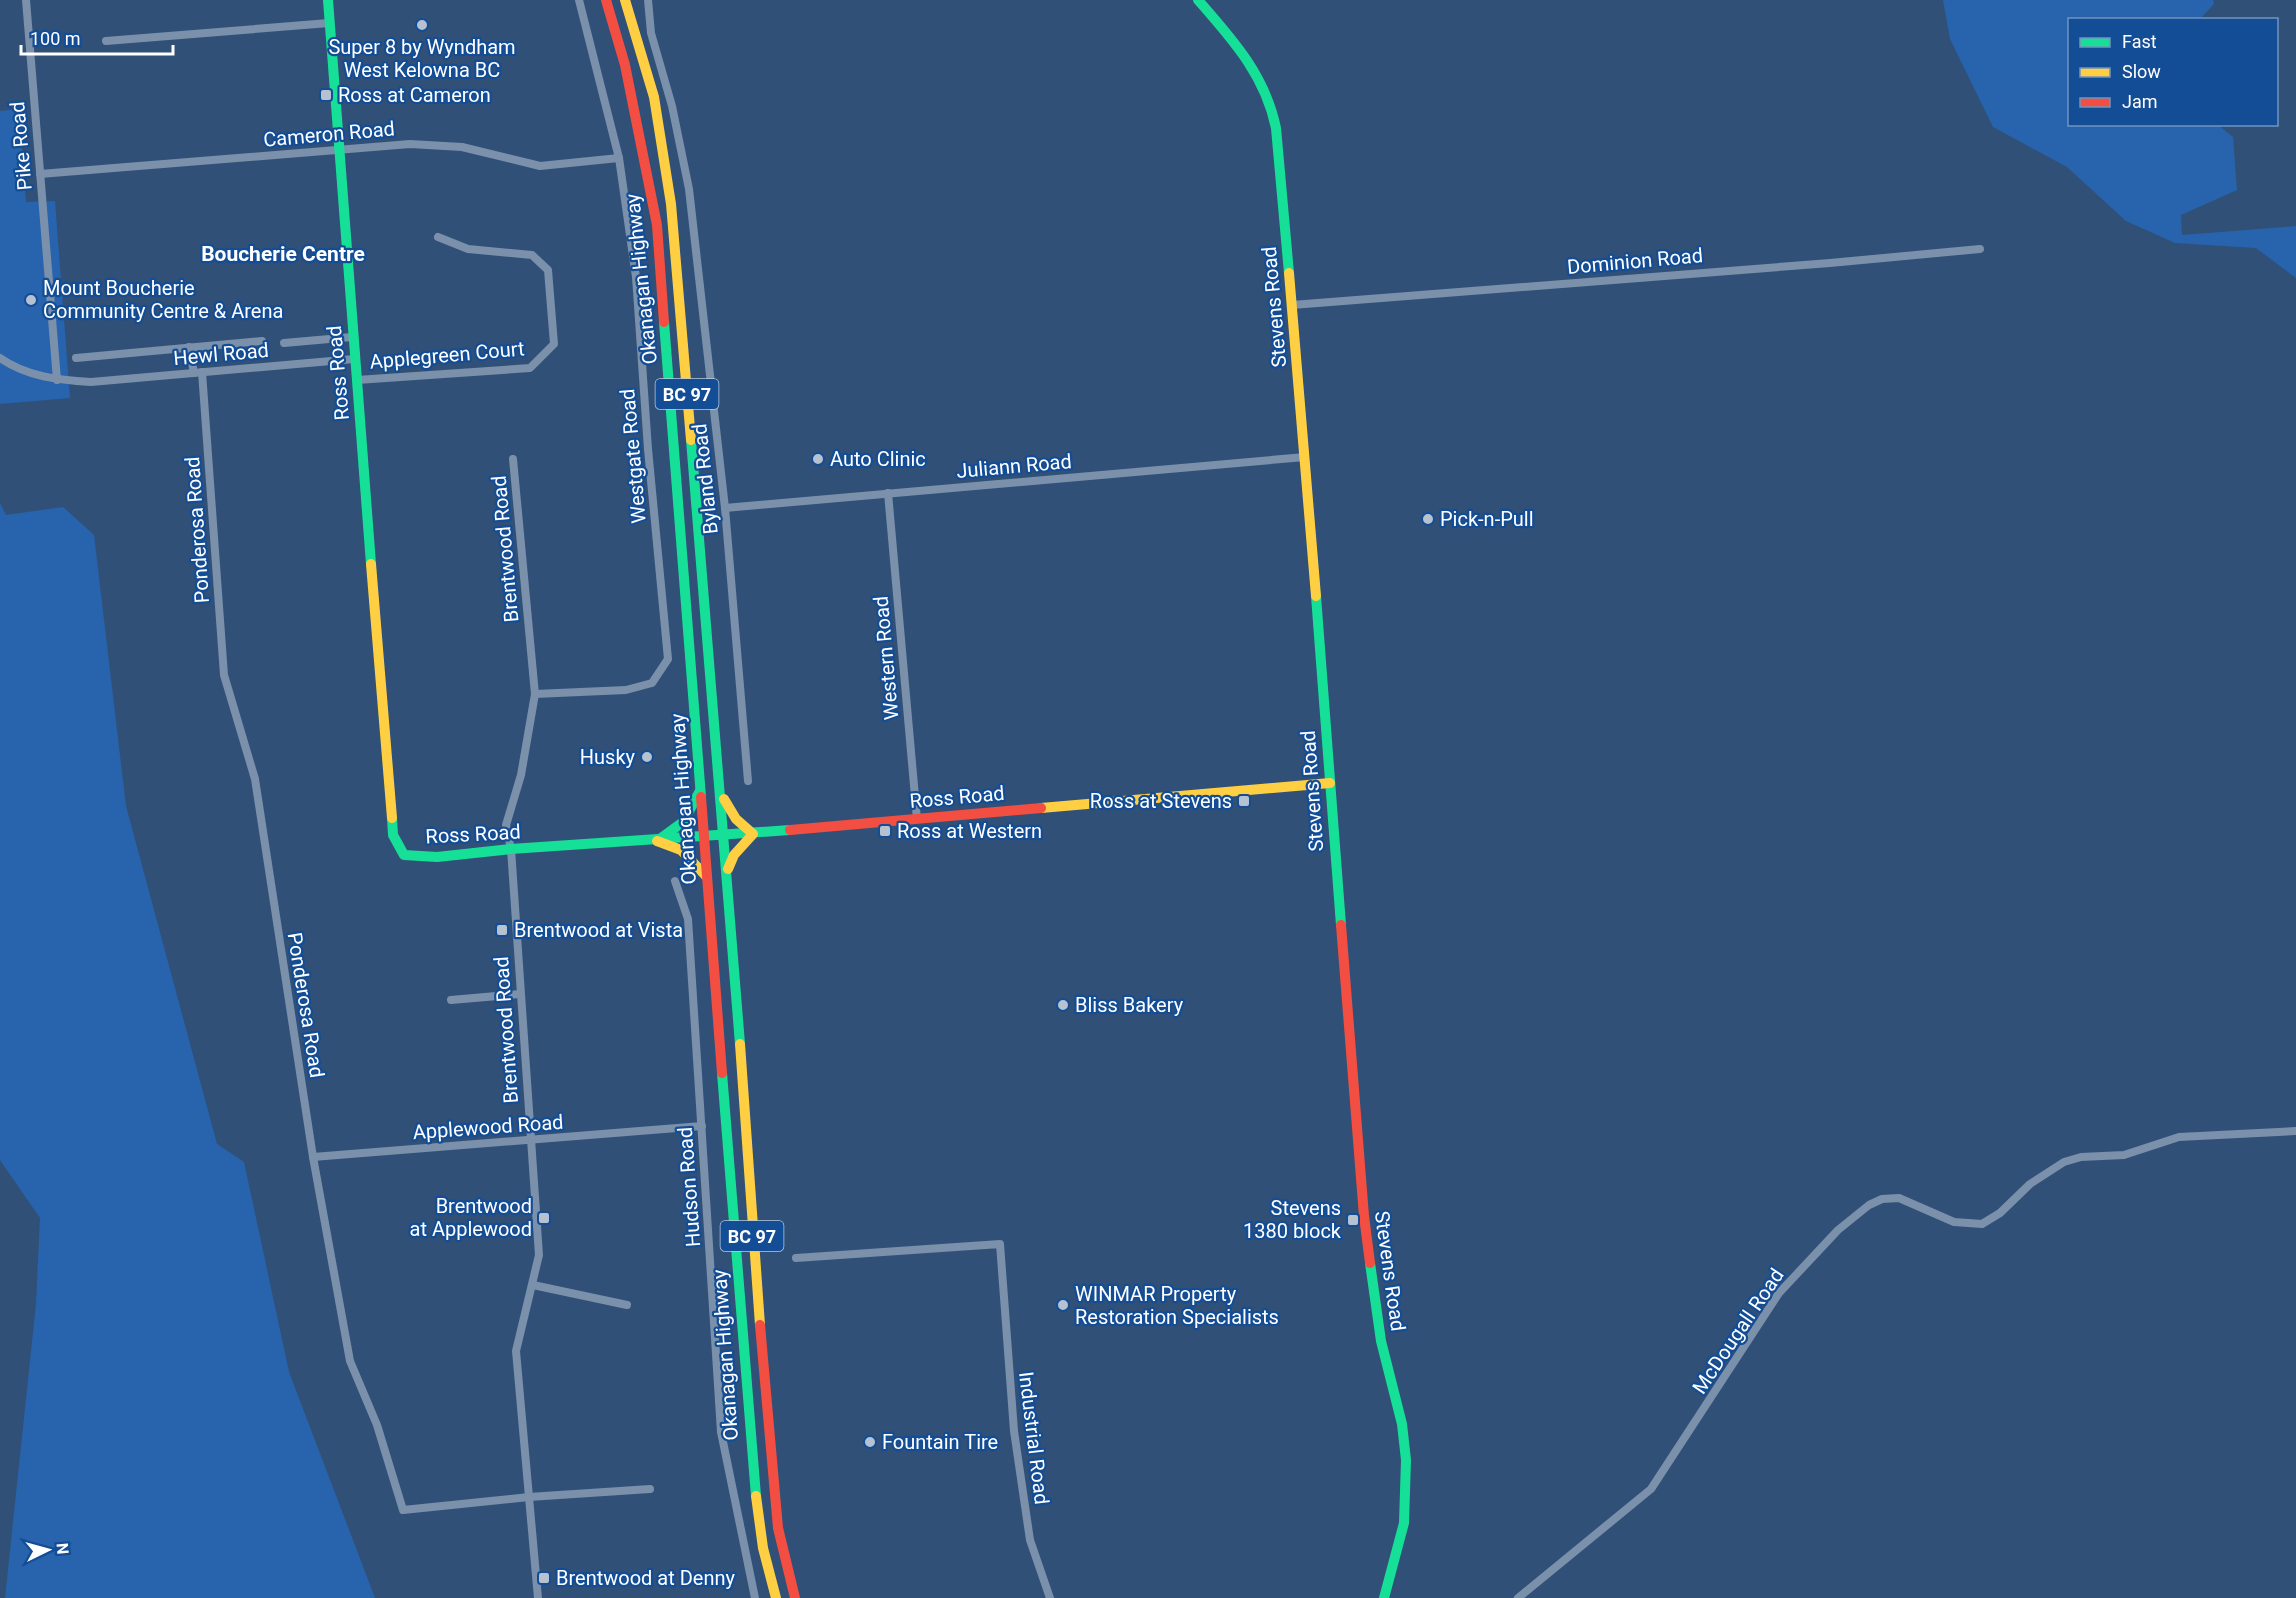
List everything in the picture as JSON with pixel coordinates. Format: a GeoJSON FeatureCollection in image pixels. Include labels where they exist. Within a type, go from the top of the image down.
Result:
{"type":"FeatureCollection","features":[{"type":"Feature","properties":{"kind":"main road","name":"Ross Road"},"geometry":{"type":"LineString","coordinates":[[328,0],[352,337],[393,835],[404,855],[437,856],[511,849],[704,838],[1330,783]]}},
{"type":"Feature","properties":{"kind":"main road","name":"Okanagan Highway"},"geometry":{"type":"LineString","coordinates":[[606,0],[625,65],[657,225],[752,1470],[763,1548],[776,1598]]}},
{"type":"Feature","properties":{"kind":"main road","name":"Okanagan Highway"},"geometry":{"type":"LineString","coordinates":[[626,0],[654,97],[671,204],[725,836],[768,1439],[778,1528],[795,1598]]}},
{"type":"Feature","properties":{"kind":"main road","name":"Stevens Road"},"geometry":{"type":"LineString","coordinates":[[1198,0],[1250,61],[1273,105],[1305,457],[1364,1216],[1381,1341],[1402,1424],[1406,1460],[1404,1523],[1384,1598]]}},
{"type":"Feature","properties":{"kind":"main road"},"geometry":{"type":"LineString","coordinates":[[657,841],[683,822],[700,791]]}},
{"type":"Feature","properties":{"kind":"main road"},"geometry":{"type":"LineString","coordinates":[[721,793],[736,819],[753,834],[734,855],[727,872]]}},
{"type":"Feature","properties":{"kind":"main road"},"geometry":{"type":"LineString","coordinates":[[657,841],[681,850],[707,877]]}},
{"type":"Feature","properties":{"kind":"street","name":"Pike Road"},"geometry":{"type":"LineString","coordinates":[[26,0],[57,380]]}},
{"type":"Feature","properties":{"kind":"street","name":"Westgate Road"},"geometry":{"type":"LineString","coordinates":[[535,694],[626,690],[652,683],[668,659],[648,449],[636,277],[619,158],[579,0]]}},
{"type":"Feature","properties":{"kind":"street","name":"Byland Road"},"geometry":{"type":"LineString","coordinates":[[648,0],[651,33],[672,106],[689,189],[725,508],[748,781]]}},
{"type":"Feature","properties":{"kind":"street"},"geometry":{"type":"LineString","coordinates":[[106,41],[329,23]]}},
{"type":"Feature","properties":{"kind":"street","name":"Cameron Road"},"geometry":{"type":"LineString","coordinates":[[40,174],[410,144],[462,147],[540,166],[619,158]]}},
{"type":"Feature","properties":{"kind":"street","name":"Applegreen Court"},"geometry":{"type":"LineString","coordinates":[[357,380],[530,368],[554,344],[548,270],[532,255],[468,249],[438,237]]}},
{"type":"Feature","properties":{"kind":"street","name":"Dominion Road"},"geometry":{"type":"LineString","coordinates":[[1292,305],[1830,264],[1980,249]]}},
{"type":"Feature","properties":{"kind":"street","name":"Hewl Road"},"geometry":{"type":"LineString","coordinates":[[284,343],[352,337]]}},
{"type":"Feature","properties":{"kind":"street","name":"Hewl Road"},"geometry":{"type":"LineString","coordinates":[[76,358],[262,341]]}},
{"type":"Feature","properties":{"kind":"street","name":"Ponderosa Road"},"geometry":{"type":"LineString","coordinates":[[189,347],[198,373],[224,675],[255,779],[313,1157],[350,1361],[377,1425],[403,1510],[529,1497]]}},
{"type":"Feature","properties":{"kind":"street","name":"Hewl Road"},"geometry":{"type":"LineString","coordinates":[[0,358],[14,367],[57,380],[91,382],[354,359]]}},
{"type":"Feature","properties":{"kind":"street","name":"Juliann Road"},"geometry":{"type":"LineString","coordinates":[[725,508],[1305,457]]}},
{"type":"Feature","properties":{"kind":"street","name":"Brentwood Road"},"geometry":{"type":"LineString","coordinates":[[513,459],[535,694],[521,775],[506,825],[511,849],[539,1255],[516,1351],[538,1598]]}},
{"type":"Feature","properties":{"kind":"street","name":"Western Road"},"geometry":{"type":"LineString","coordinates":[[888,493],[917,819]]}},
{"type":"Feature","properties":{"kind":"street","name":"Hudson Road"},"geometry":{"type":"LineString","coordinates":[[675,881],[688,919],[721,1432],[755,1598]]}},
{"type":"Feature","properties":{"kind":"street"},"geometry":{"type":"LineString","coordinates":[[451,1000],[520,994]]}},
{"type":"Feature","properties":{"kind":"street","name":"Applewood Road"},"geometry":{"type":"LineString","coordinates":[[313,1157],[702,1126]]}},
{"type":"Feature","properties":{"kind":"street","name":"McDougall Road"},"geometry":{"type":"LineString","coordinates":[[1518,1598],[1651,1489],[1779,1293],[1838,1230],[1869,1205],[1882,1199],[1899,1198],[1954,1222],[1982,1224],[2000,1213],[2030,1184],[2064,1162],[2081,1157],[2124,1155],[2179,1137],[2296,1131]]}},
{"type":"Feature","properties":{"kind":"street","name":"Industrial Road"},"geometry":{"type":"LineString","coordinates":[[796,1258],[1000,1244],[1014,1431],[1030,1540],[1050,1598]]}},
{"type":"Feature","properties":{"kind":"street"},"geometry":{"type":"LineString","coordinates":[[533,1285],[627,1305]]}},
{"type":"Feature","properties":{"kind":"street"},"geometry":{"type":"LineString","coordinates":[[529,1497],[650,1489]]}},
{"type":"Feature","properties":{"kind":"shaded area"},"geometry":{"type":"Polygon","coordinates":[[[1943,0],[2213,0],[2214,4],[2201,18],[2068,18],[2068,126],[2219,126],[2233,137],[2237,190],[2181,215],[2182,235],[2296,226],[2296,278],[2256,248],[2175,243],[2126,221],[2067,167],[1993,127],[1950,39],[1943,0]]]}},
{"type":"Feature","properties":{"kind":"shaded area","name":"Mount Boucherie Community Centre & Arena"},"geometry":{"type":"Polygon","coordinates":[[[19,109],[26,202],[55,201],[70,398],[0,404],[0,111],[19,109]]]}},
{"type":"Feature","properties":{"kind":"shaded area"},"geometry":{"type":"Polygon","coordinates":[[[0,503],[6,515],[63,507],[94,535],[126,806],[217,1144],[244,1162],[289,1372],[375,1598],[5,1598],[36,1304],[40,1218],[0,1160],[0,503]]]}},
{"type":"Feature","properties":{"kind":"traffic: fast"},"geometry":{"type":"LineString","coordinates":[[328,0],[371,564]]}},
{"type":"Feature","properties":{"kind":"traffic: fast"},"geometry":{"type":"LineString","coordinates":[[1198,0],[1246,59],[1271,109],[1276,128],[1289,273]]}},
{"type":"Feature","properties":{"kind":"traffic: fast"},"geometry":{"type":"LineString","coordinates":[[664,322],[701,797]]}},
{"type":"Feature","properties":{"kind":"traffic: fast"},"geometry":{"type":"LineString","coordinates":[[691,440],[740,1044]]}},
{"type":"Feature","properties":{"kind":"traffic: fast"},"geometry":{"type":"LineString","coordinates":[[1316,596],[1341,925]]}},
{"type":"Feature","properties":{"kind":"traffic: fast"},"geometry":{"type":"LineString","coordinates":[[657,841],[683,822],[700,791]]}},
{"type":"Feature","properties":{"kind":"traffic: fast"},"geometry":{"type":"LineString","coordinates":[[392,818],[393,835],[404,855],[437,857],[511,849],[790,830]]}},
{"type":"Feature","properties":{"kind":"traffic: fast"},"geometry":{"type":"LineString","coordinates":[[722,1073],[756,1496]]}},
{"type":"Feature","properties":{"kind":"traffic: fast"},"geometry":{"type":"LineString","coordinates":[[1370,1263],[1381,1341],[1402,1424],[1406,1460],[1404,1523],[1384,1598]]}},
{"type":"Feature","properties":{"kind":"traffic: slow"},"geometry":{"type":"LineString","coordinates":[[625,0],[654,97],[671,204],[691,440]]}},
{"type":"Feature","properties":{"kind":"traffic: slow"},"geometry":{"type":"LineString","coordinates":[[1289,273],[1316,596]]}},
{"type":"Feature","properties":{"kind":"traffic: slow"},"geometry":{"type":"LineString","coordinates":[[371,564],[392,818]]}},
{"type":"Feature","properties":{"kind":"traffic: slow"},"geometry":{"type":"LineString","coordinates":[[1041,808],[1330,783]]}},
{"type":"Feature","properties":{"kind":"traffic: slow"},"geometry":{"type":"LineString","coordinates":[[724,799],[736,819],[753,834],[734,855],[728,869]]}},
{"type":"Feature","properties":{"kind":"traffic: slow"},"geometry":{"type":"LineString","coordinates":[[657,841],[681,850],[707,877]]}},
{"type":"Feature","properties":{"kind":"traffic: slow"},"geometry":{"type":"LineString","coordinates":[[740,1044],[760,1325]]}},
{"type":"Feature","properties":{"kind":"traffic: slow"},"geometry":{"type":"LineString","coordinates":[[756,1496],[763,1548],[776,1598]]}},
{"type":"Feature","properties":{"kind":"traffic: jam"},"geometry":{"type":"LineString","coordinates":[[606,0],[625,65],[657,225],[664,322]]}},
{"type":"Feature","properties":{"kind":"traffic: jam"},"geometry":{"type":"LineString","coordinates":[[701,797],[722,1073]]}},
{"type":"Feature","properties":{"kind":"traffic: jam"},"geometry":{"type":"LineString","coordinates":[[790,830],[1041,808]]}},
{"type":"Feature","properties":{"kind":"traffic: jam"},"geometry":{"type":"LineString","coordinates":[[1341,925],[1364,1216],[1370,1263]]}},
{"type":"Feature","properties":{"kind":"traffic: jam"},"geometry":{"type":"LineString","coordinates":[[760,1325],[778,1528],[795,1598]]}},
{"type":"Feature","properties":{"kind":"place","name":"Super 8 by Wyndham West Kelowna BC"},"geometry":{"type":"Point","coordinates":[422,25]}},
{"type":"Feature","properties":{"kind":"place","name":"Ross at Cameron"},"geometry":{"type":"Point","coordinates":[326,95]}},
{"type":"Feature","properties":{"kind":"place","name":"Mount Boucherie Community Centre & Arena"},"geometry":{"type":"Point","coordinates":[31,300]}},
{"type":"Feature","properties":{"kind":"place","name":"Auto Clinic"},"geometry":{"type":"Point","coordinates":[818,459]}},
{"type":"Feature","properties":{"kind":"place","name":"Pick-n-Pull"},"geometry":{"type":"Point","coordinates":[1428,519]}},
{"type":"Feature","properties":{"kind":"place","name":"Husky"},"geometry":{"type":"Point","coordinates":[647,757]}},
{"type":"Feature","properties":{"kind":"place","name":"Ross at Stevens"},"geometry":{"type":"Point","coordinates":[1244,801]}},
{"type":"Feature","properties":{"kind":"place","name":"Ross at Western"},"geometry":{"type":"Point","coordinates":[885,831]}},
{"type":"Feature","properties":{"kind":"place","name":"Brentwood at Vista"},"geometry":{"type":"Point","coordinates":[502,930]}},
{"type":"Feature","properties":{"kind":"place","name":"Bliss Bakery"},"geometry":{"type":"Point","coordinates":[1063,1005]}},
{"type":"Feature","properties":{"kind":"place","name":"Brentwood at Applewood"},"geometry":{"type":"Point","coordinates":[544,1218]}},
{"type":"Feature","properties":{"kind":"place","name":"Stevens 1380 block"},"geometry":{"type":"Point","coordinates":[1353,1220]}},
{"type":"Feature","properties":{"kind":"place","name":"WINMAR Property Restoration Specialists"},"geometry":{"type":"Point","coordinates":[1063,1305]}},
{"type":"Feature","properties":{"kind":"place","name":"Fountain Tire"},"geometry":{"type":"Point","coordinates":[870,1442]}},
{"type":"Feature","properties":{"kind":"place","name":"Brentwood at Denny"},"geometry":{"type":"Point","coordinates":[544,1578]}},
{"type":"Feature","properties":{"kind":"district","name":"Boucherie Centre"},"geometry":{"type":"Point","coordinates":[283,254]}}]}
